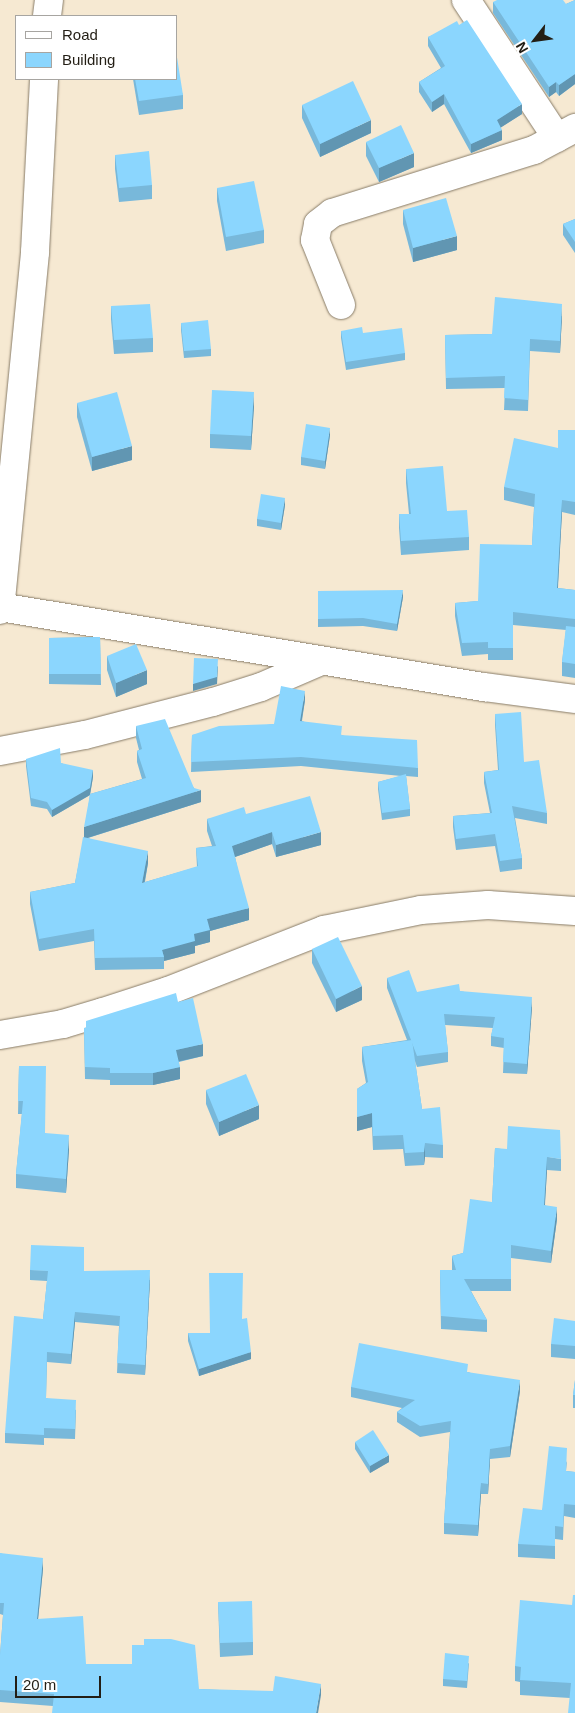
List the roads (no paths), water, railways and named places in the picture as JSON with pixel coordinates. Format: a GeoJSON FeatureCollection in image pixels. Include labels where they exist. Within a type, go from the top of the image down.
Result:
{"type":"FeatureCollection","features":[{"type":"Feature","properties":{"kind":"street"},"geometry":{"type":"LineString","coordinates":[[48,15],[49,0]]}},
{"type":"Feature","properties":{"kind":"street"},"geometry":{"type":"LineString","coordinates":[[341,304],[315,240],[318,224],[332,213],[534,150],[566,133],[466,0]]}},
{"type":"Feature","properties":{"kind":"street"},"geometry":{"type":"LineString","coordinates":[[44,80],[35,252],[0,608],[484,687],[575,699]]}},
{"type":"Feature","properties":{"kind":"street"},"geometry":{"type":"LineString","coordinates":[[0,751],[85,735],[213,702],[261,687],[321,661]]}},
{"type":"Feature","properties":{"kind":"street"},"geometry":{"type":"LineString","coordinates":[[0,1035],[63,1024],[168,991],[324,930],[421,910],[488,905],[575,911]]}}]}
